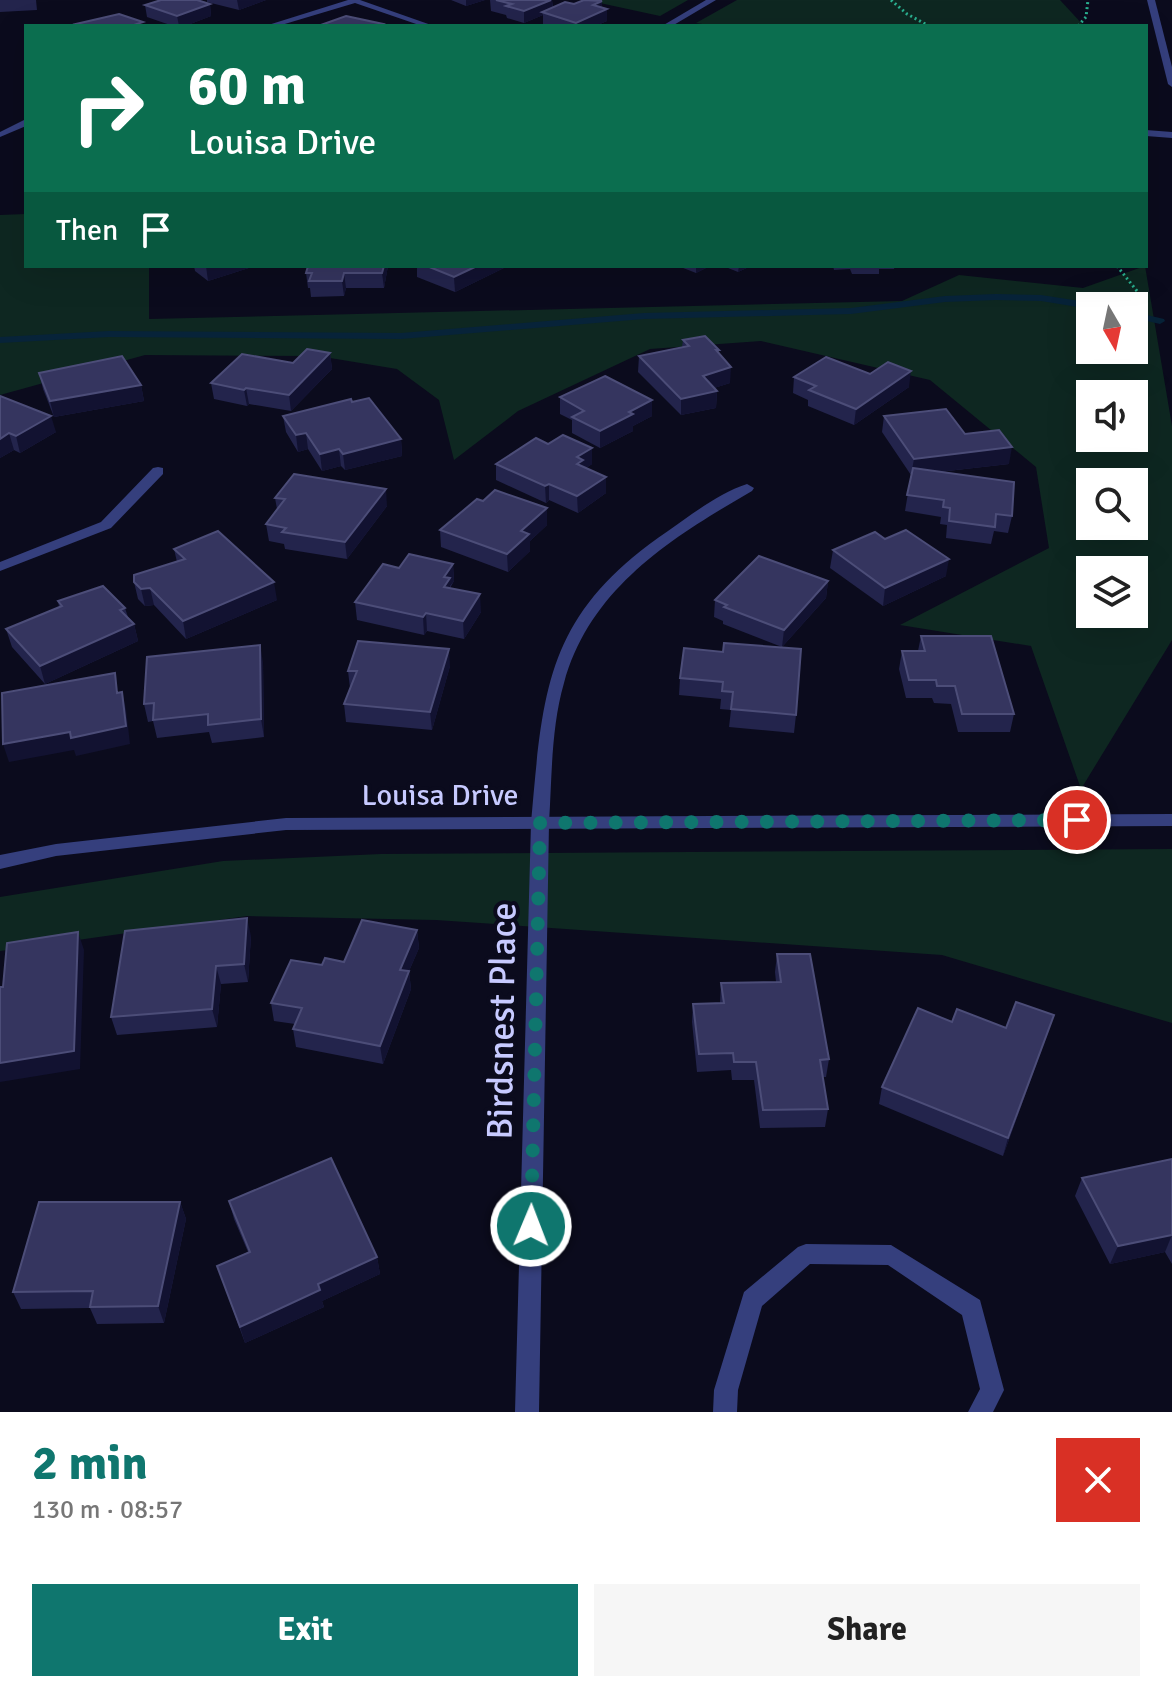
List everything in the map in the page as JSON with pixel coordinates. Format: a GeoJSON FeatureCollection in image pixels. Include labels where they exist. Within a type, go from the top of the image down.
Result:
{"type":"FeatureCollection","features":[{"type":"Feature","properties":{"kind":"street"},"geometry":{"type":"LineString","coordinates":[[276,24],[354,0],[424,24]]}},
{"type":"Feature","properties":{"kind":"street"},"geometry":{"type":"LineString","coordinates":[[670,24],[712,0]]}},
{"type":"Feature","properties":{"kind":"street"},"geometry":{"type":"LineString","coordinates":[[1151,0],[1172,84]]}},
{"type":"Feature","properties":{"kind":"street"},"geometry":{"type":"LineString","coordinates":[[2,135],[24,123]]}},
{"type":"Feature","properties":{"kind":"street"},"geometry":{"type":"LineString","coordinates":[[1148,133],[1172,135]]}},
{"type":"Feature","properties":{"kind":"street"},"geometry":{"type":"LineString","coordinates":[[0,567],[106,525],[158,471]]}},
{"type":"Feature","properties":{"kind":"street","name":"Birdsnest Place"},"geometry":{"type":"LineString","coordinates":[[527,1412],[540,823],[547,739],[556,682],[572,638],[592,605],[615,577],[682,525],[747,488]]}},
{"type":"Feature","properties":{"kind":"street","name":"Louisa Drive"},"geometry":{"type":"LineString","coordinates":[[0,862],[56,850],[286,824],[1172,820]]}},
{"type":"Feature","properties":{"kind":"street"},"geometry":{"type":"LineString","coordinates":[[725,1412],[726,1390],[752,1300],[806,1254],[891,1255],[972,1308],[992,1390],[980,1412]]}},
{"type":"Feature","properties":{"kind":"path"},"geometry":{"type":"LineString","coordinates":[[891,0],[925,24]]}},
{"type":"Feature","properties":{"kind":"path"},"geometry":{"type":"LineString","coordinates":[[1080,24],[1086,17],[1088,0]]}},
{"type":"Feature","properties":{"kind":"path"},"geometry":{"type":"LineString","coordinates":[[1119,268],[1138,292]]}},
{"type":"Feature","properties":{"kind":"green space"},"geometry":{"type":"Polygon","coordinates":[[[586,0],[688,0],[660,16],[586,0]]]}},
{"type":"Feature","properties":{"kind":"green space"},"geometry":{"type":"Polygon","coordinates":[[[737,0],[1060,0],[1082,24],[702,24],[696,23],[737,0]]]}},
{"type":"Feature","properties":{"kind":"green space"},"geometry":{"type":"Polygon","coordinates":[[[24,214],[24,268],[149,268],[149,319],[902,301],[959,275],[1083,288],[1145,268],[1172,426],[1172,640],[1081,789],[1031,646],[900,625],[1049,548],[1036,467],[930,380],[761,341],[650,349],[518,411],[454,460],[439,400],[397,369],[318,356],[145,355],[0,395],[0,215],[24,214]]]}},
{"type":"Feature","properties":{"kind":"green space"},"geometry":{"type":"Polygon","coordinates":[[[1172,849],[1172,1023],[942,955],[436,920],[247,916],[0,951],[0,897],[223,861],[381,854],[1172,849]]]}},
{"type":"Feature","properties":{"kind":"building"},"geometry":{"type":"Polygon","coordinates":[[[161,0],[197,0],[210,4],[177,16],[145,5],[161,0]]]}},
{"type":"Feature","properties":{"kind":"building"},"geometry":{"type":"Polygon","coordinates":[[[496,0],[551,0],[524,11],[496,0]]]}},
{"type":"Feature","properties":{"kind":"building"},"geometry":{"type":"Polygon","coordinates":[[[584,0],[602,1],[593,5],[607,9],[576,23],[542,12],[565,2],[574,4],[584,0]]]}},
{"type":"Feature","properties":{"kind":"building"},"geometry":{"type":"Polygon","coordinates":[[[119,14],[143,22],[137,24],[76,24],[119,14]]]}},
{"type":"Feature","properties":{"kind":"building"},"geometry":{"type":"Polygon","coordinates":[[[346,16],[383,24],[324,24],[346,16]]]}},
{"type":"Feature","properties":{"kind":"building"},"geometry":{"type":"Polygon","coordinates":[[[307,268],[383,268],[382,273],[344,273],[342,281],[309,281],[312,273],[306,273],[307,268]]]}},
{"type":"Feature","properties":{"kind":"building"},"geometry":{"type":"Polygon","coordinates":[[[432,268],[473,268],[454,277],[432,268]]]}},
{"type":"Feature","properties":{"kind":"building"},"geometry":{"type":"Polygon","coordinates":[[[705,336],[731,367],[703,376],[717,391],[681,399],[639,356],[689,346],[683,340],[705,336]]]}},
{"type":"Feature","properties":{"kind":"building"},"geometry":{"type":"Polygon","coordinates":[[[307,349],[330,353],[289,395],[211,383],[242,354],[293,363],[307,349]]]}},
{"type":"Feature","properties":{"kind":"building"},"geometry":{"type":"Polygon","coordinates":[[[122,356],[141,385],[50,401],[39,373],[122,356]]]}},
{"type":"Feature","properties":{"kind":"building"},"geometry":{"type":"Polygon","coordinates":[[[826,357],[870,374],[888,362],[911,371],[856,409],[809,390],[816,386],[794,377],[826,357]]]}},
{"type":"Feature","properties":{"kind":"building"},"geometry":{"type":"Polygon","coordinates":[[[605,376],[652,400],[600,431],[572,417],[584,411],[560,397],[605,376]]]}},
{"type":"Feature","properties":{"kind":"building"},"geometry":{"type":"Polygon","coordinates":[[[0,396],[51,416],[16,436],[9,433],[0,439],[0,396]]]}},
{"type":"Feature","properties":{"kind":"building"},"geometry":{"type":"Polygon","coordinates":[[[369,398],[401,439],[343,454],[339,449],[320,454],[306,433],[296,435],[283,416],[351,399],[352,402],[369,398]]]}},
{"type":"Feature","properties":{"kind":"building"},"geometry":{"type":"Polygon","coordinates":[[[946,409],[965,434],[999,430],[1012,447],[914,459],[884,416],[946,409]]]}},
{"type":"Feature","properties":{"kind":"building"},"geometry":{"type":"Polygon","coordinates":[[[563,435],[592,448],[577,457],[583,460],[577,464],[606,477],[577,496],[549,484],[545,486],[496,464],[536,438],[548,444],[563,435]]]}},
{"type":"Feature","properties":{"kind":"building"},"geometry":{"type":"Polygon","coordinates":[[[913,468],[1014,482],[1012,516],[996,514],[995,527],[949,521],[950,508],[943,507],[944,500],[907,495],[913,468]]]}},
{"type":"Feature","properties":{"kind":"building"},"geometry":{"type":"Polygon","coordinates":[[[294,474],[386,489],[345,542],[282,532],[286,528],[266,524],[285,499],[275,498],[294,474]]]}},
{"type":"Feature","properties":{"kind":"building"},"geometry":{"type":"Polygon","coordinates":[[[495,490],[547,508],[521,531],[529,534],[507,554],[440,530],[477,499],[483,501],[495,490]]]}},
{"type":"Feature","properties":{"kind":"building"},"geometry":{"type":"Polygon","coordinates":[[[906,530],[949,559],[885,588],[833,550],[875,532],[885,539],[906,530]]]}},
{"type":"Feature","properties":{"kind":"building"},"geometry":{"type":"Polygon","coordinates":[[[218,531],[274,582],[183,621],[150,588],[141,589],[134,582],[134,575],[185,559],[174,549],[218,531]]]}},
{"type":"Feature","properties":{"kind":"building"},"geometry":{"type":"Polygon","coordinates":[[[409,554],[453,564],[444,577],[450,578],[444,587],[480,594],[463,621],[426,613],[423,617],[355,602],[383,564],[399,568],[409,554]]]}},
{"type":"Feature","properties":{"kind":"building"},"geometry":{"type":"Polygon","coordinates":[[[759,556],[828,581],[784,630],[724,607],[727,605],[715,600],[759,556]]]}},
{"type":"Feature","properties":{"kind":"building"},"geometry":{"type":"Polygon","coordinates":[[[103,586],[125,608],[120,610],[134,624],[40,666],[6,629],[62,606],[58,601],[103,586]]]}},
{"type":"Feature","properties":{"kind":"building"},"geometry":{"type":"Polygon","coordinates":[[[921,636],[991,636],[1014,714],[962,714],[955,686],[937,686],[936,680],[909,680],[902,651],[925,651],[921,636]]]}},
{"type":"Feature","properties":{"kind":"building"},"geometry":{"type":"Polygon","coordinates":[[[358,641],[449,649],[430,712],[344,704],[357,671],[348,671],[358,641]]]}},
{"type":"Feature","properties":{"kind":"building"},"geometry":{"type":"Polygon","coordinates":[[[724,643],[801,649],[796,715],[731,709],[733,692],[722,691],[723,682],[680,678],[684,648],[723,652],[724,643]]]}},
{"type":"Feature","properties":{"kind":"building"},"geometry":{"type":"Polygon","coordinates":[[[260,645],[261,719],[208,725],[208,714],[153,720],[154,703],[144,704],[147,657],[260,645]]]}},
{"type":"Feature","properties":{"kind":"building"},"geometry":{"type":"Polygon","coordinates":[[[115,673],[117,693],[122,692],[126,726],[71,738],[70,732],[3,744],[2,693],[115,673]]]}},
{"type":"Feature","properties":{"kind":"building"},"geometry":{"type":"Polygon","coordinates":[[[247,918],[244,964],[216,966],[212,1009],[111,1017],[125,931],[247,918]]]}},
{"type":"Feature","properties":{"kind":"building"},"geometry":{"type":"Polygon","coordinates":[[[362,920],[417,930],[400,970],[409,971],[380,1046],[293,1029],[302,1008],[271,1003],[291,960],[322,965],[325,958],[344,962],[362,920]]]}},
{"type":"Feature","properties":{"kind":"building"},"geometry":{"type":"Polygon","coordinates":[[[78,932],[74,1051],[0,1063],[0,987],[3,987],[7,943],[78,932]]]}},
{"type":"Feature","properties":{"kind":"building"},"geometry":{"type":"Polygon","coordinates":[[[777,954],[810,954],[829,1059],[820,1060],[828,1109],[763,1110],[756,1062],[734,1062],[733,1053],[699,1054],[693,1004],[724,1003],[721,983],[781,982],[777,954]]]}},
{"type":"Feature","properties":{"kind":"building"},"geometry":{"type":"Polygon","coordinates":[[[1016,1002],[1054,1015],[1008,1138],[882,1087],[918,1008],[952,1022],[957,1009],[1006,1028],[1016,1002]]]}},
{"type":"Feature","properties":{"kind":"building"},"geometry":{"type":"Polygon","coordinates":[[[331,1158],[377,1257],[318,1284],[320,1290],[240,1327],[217,1266],[250,1252],[229,1201],[331,1158]]]}},
{"type":"Feature","properties":{"kind":"building"},"geometry":{"type":"Polygon","coordinates":[[[1172,1159],[1172,1235],[1118,1246],[1082,1178],[1172,1159]]]}},
{"type":"Feature","properties":{"kind":"building"},"geometry":{"type":"Polygon","coordinates":[[[39,1202],[180,1202],[158,1306],[90,1307],[93,1291],[13,1292],[39,1202]]]}},
{"type":"Feature","properties":{"kind":"waterway"},"geometry":{"type":"LineString","coordinates":[[0,340],[109,334],[401,336],[644,316],[851,311],[945,299],[1041,298],[1076,303]]}},
{"type":"Feature","properties":{"kind":"waterway"},"geometry":{"type":"LineString","coordinates":[[1148,318],[1160,321]]}},
{"type":"Feature","properties":{"kind":"route"},"geometry":{"type":"LineString","coordinates":[[531,1226],[540,823],[1077,820]]}}]}
